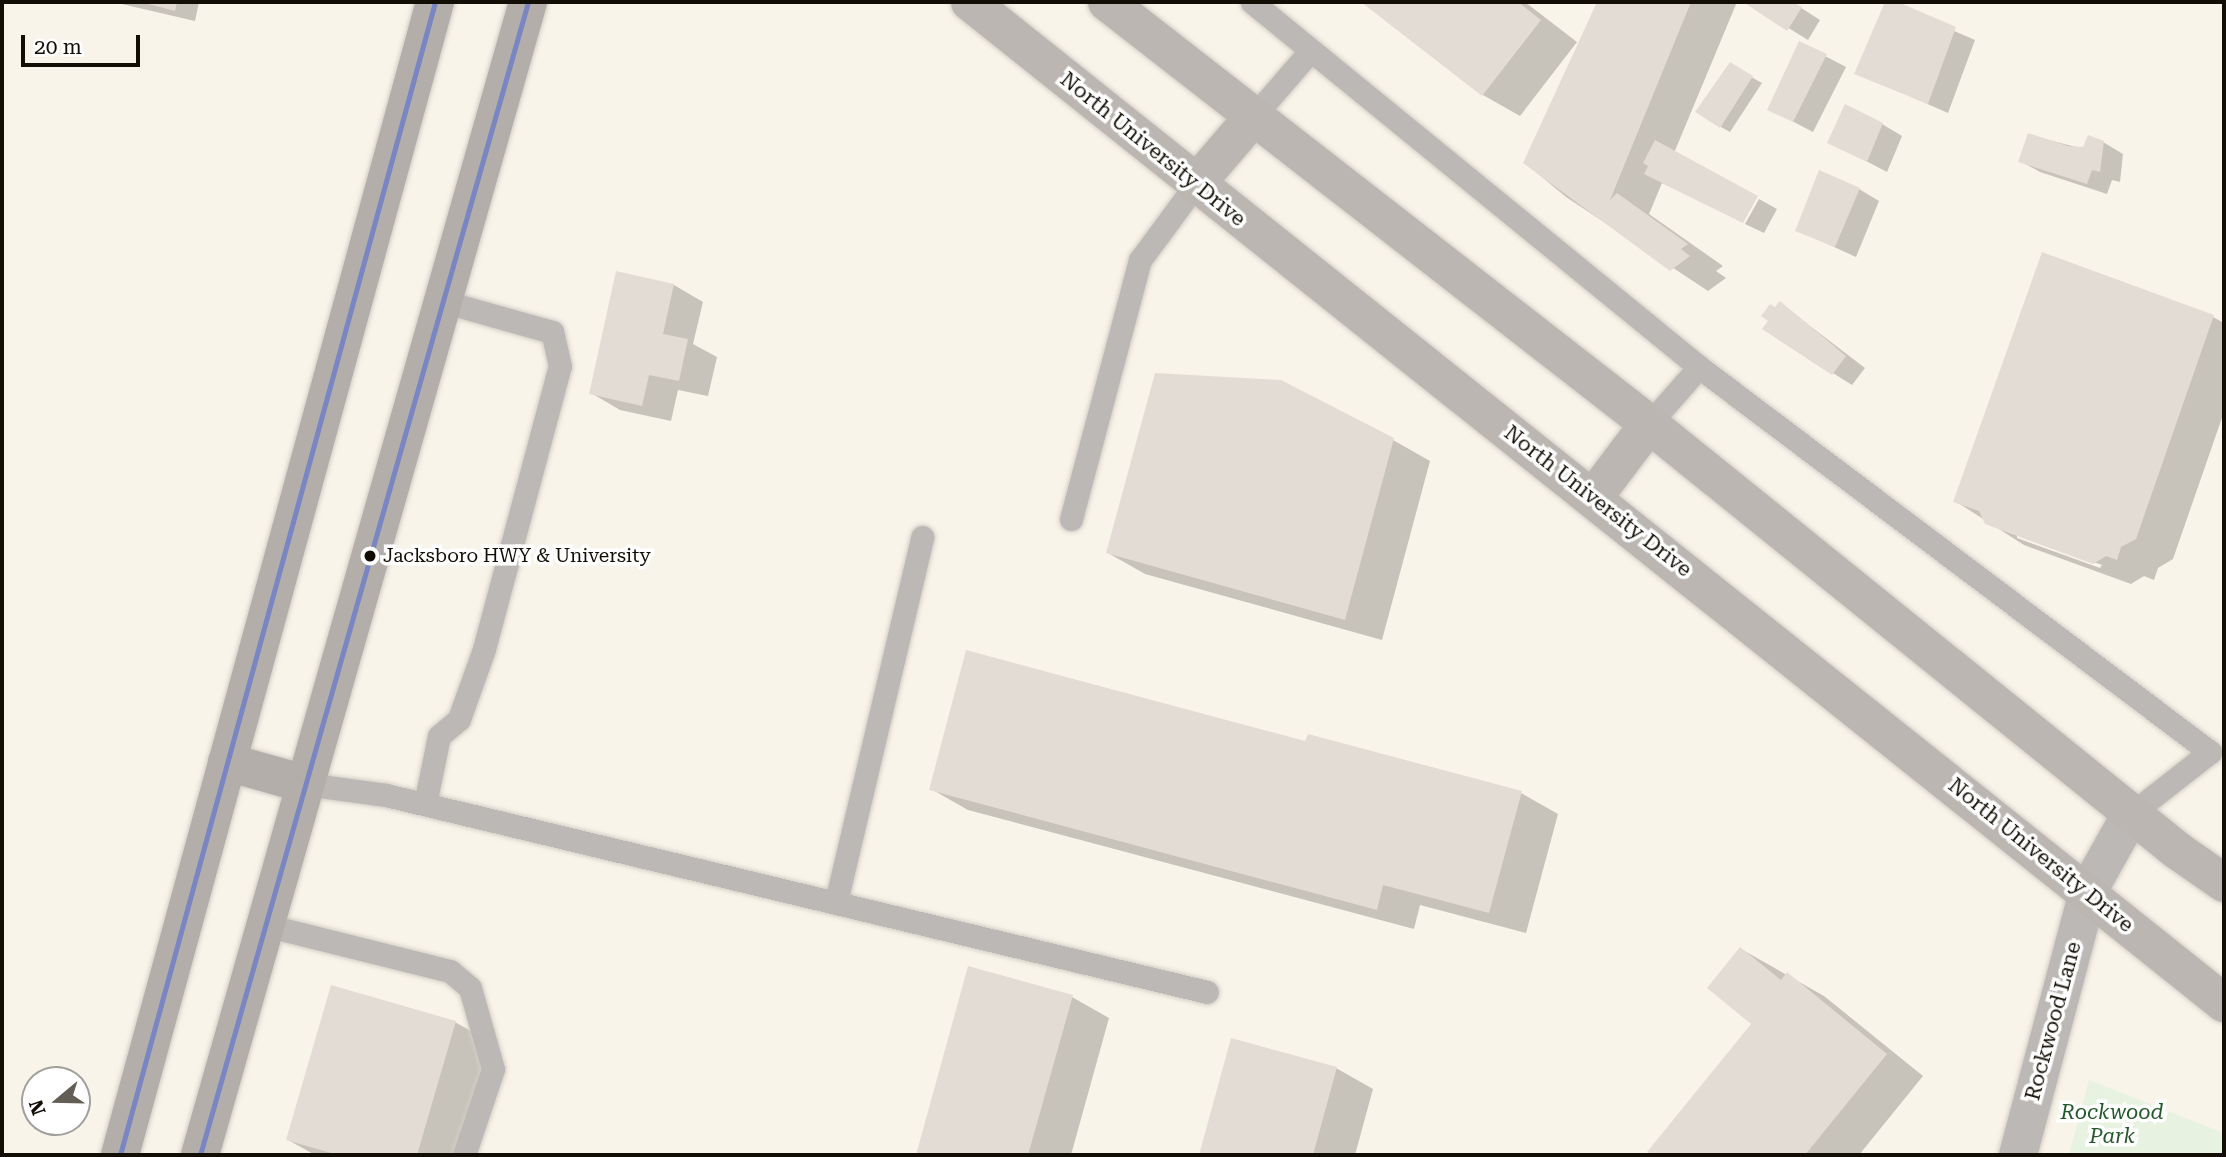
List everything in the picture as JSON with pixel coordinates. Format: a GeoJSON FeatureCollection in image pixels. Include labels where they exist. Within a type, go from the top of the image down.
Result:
{"type":"FeatureCollection","features":[{"type":"Feature","properties":{"kind":"main road"},"geometry":{"type":"LineString","coordinates":[[120,1155],[435,2]]}},
{"type":"Feature","properties":{"kind":"main road"},"geometry":{"type":"LineString","coordinates":[[200,1155],[528,2]]}},
{"type":"Feature","properties":{"kind":"main road"},"geometry":{"type":"LineString","coordinates":[[497,108],[542,2]]}},
{"type":"Feature","properties":{"kind":"main road","name":"North University Drive"},"geometry":{"type":"LineString","coordinates":[[970,2],[2088,891],[2224,1003]]}},
{"type":"Feature","properties":{"kind":"main road"},"geometry":{"type":"LineString","coordinates":[[1107,2],[1649,424],[2131,814],[2224,883]]}},
{"type":"Feature","properties":{"kind":"main road"},"geometry":{"type":"LineString","coordinates":[[1196,184],[1254,116]]}},
{"type":"Feature","properties":{"kind":"main road"},"geometry":{"type":"LineString","coordinates":[[1593,498],[1649,424]]}},
{"type":"Feature","properties":{"kind":"main road"},"geometry":{"type":"LineString","coordinates":[[227,762],[305,784]]}},
{"type":"Feature","properties":{"kind":"street","name":"Rockwood Lane"},"geometry":{"type":"LineString","coordinates":[[2018,1155],[2088,891],[2131,814]]}},
{"type":"Feature","properties":{"kind":"lane"},"geometry":{"type":"LineString","coordinates":[[1252,2],[1699,368],[2217,750],[2131,814]]}},
{"type":"Feature","properties":{"kind":"lane"},"geometry":{"type":"LineString","coordinates":[[1254,116],[1311,50]]}},
{"type":"Feature","properties":{"kind":"lane"},"geometry":{"type":"LineString","coordinates":[[1071,519],[1140,260],[1196,184]]}},
{"type":"Feature","properties":{"kind":"lane"},"geometry":{"type":"LineString","coordinates":[[425,804],[439,736],[459,719],[484,649],[560,366],[552,332],[442,300]]}},
{"type":"Feature","properties":{"kind":"lane"},"geometry":{"type":"LineString","coordinates":[[1649,424],[1699,368]]}},
{"type":"Feature","properties":{"kind":"lane"},"geometry":{"type":"LineString","coordinates":[[836,902],[922,537]]}},
{"type":"Feature","properties":{"kind":"lane"},"geometry":{"type":"LineString","coordinates":[[305,784],[425,804],[1207,992]]}},
{"type":"Feature","properties":{"kind":"lane"},"geometry":{"type":"LineString","coordinates":[[265,925],[450,971],[470,988],[493,1069],[464,1155]]}},
{"type":"Feature","properties":{"kind":"green space","name":"Rockwood Park"},"geometry":{"type":"Polygon","coordinates":[[[2089,1080],[2224,1133],[2224,1155],[2069,1155],[2089,1080]]]}},
{"type":"Feature","properties":{"kind":"building"},"geometry":{"type":"Polygon","coordinates":[[[141,2],[177,2],[175,11],[141,2]]]}},
{"type":"Feature","properties":{"kind":"building"},"geometry":{"type":"Polygon","coordinates":[[[1361,2],[1518,2],[1541,20],[1482,96],[1361,2]]]}},
{"type":"Feature","properties":{"kind":"building"},"geometry":{"type":"Polygon","coordinates":[[[1597,2],[1691,2],[1610,200],[1617,193],[1688,244],[1681,249],[1690,256],[1670,271],[1523,163],[1597,2]]]}},
{"type":"Feature","properties":{"kind":"building"},"geometry":{"type":"Polygon","coordinates":[[[1743,2],[1793,2],[1802,7],[1787,31],[1743,2]]]}},
{"type":"Feature","properties":{"kind":"building"},"geometry":{"type":"Polygon","coordinates":[[[1885,2],[1898,2],[1956,27],[1928,104],[1854,74],[1885,2]]]}},
{"type":"Feature","properties":{"kind":"building"},"geometry":{"type":"Polygon","coordinates":[[[1799,41],[1827,54],[1793,122],[1767,110],[1799,41]]]}},
{"type":"Feature","properties":{"kind":"building"},"geometry":{"type":"Polygon","coordinates":[[[1730,62],[1753,76],[1720,128],[1695,112],[1730,62]]]}},
{"type":"Feature","properties":{"kind":"building"},"geometry":{"type":"Polygon","coordinates":[[[1845,104],[1883,123],[1867,162],[1827,143],[1845,104]]]}},
{"type":"Feature","properties":{"kind":"building"},"geometry":{"type":"Polygon","coordinates":[[[2028,133],[2068,146],[2083,147],[2088,135],[2104,141],[2100,172],[2092,170],[2087,184],[2018,162],[2028,133]]]}},
{"type":"Feature","properties":{"kind":"building"},"geometry":{"type":"Polygon","coordinates":[[[1655,140],[1758,196],[1743,223],[1644,174],[1648,166],[1643,163],[1655,140]]]}},
{"type":"Feature","properties":{"kind":"building"},"geometry":{"type":"Polygon","coordinates":[[[1819,170],[1860,188],[1835,247],[1795,231],[1819,170]]]}},
{"type":"Feature","properties":{"kind":"building"},"geometry":{"type":"Polygon","coordinates":[[[2042,252],[2214,315],[2136,539],[2121,547],[2117,560],[2106,556],[2093,564],[1985,524],[1979,511],[1953,502],[2042,252]]]}},
{"type":"Feature","properties":{"kind":"building"},"geometry":{"type":"Polygon","coordinates":[[[616,271],[674,284],[663,334],[688,339],[679,381],[649,375],[642,406],[589,394],[616,271]]]}},
{"type":"Feature","properties":{"kind":"building"},"geometry":{"type":"Polygon","coordinates":[[[1780,301],[1846,356],[1832,375],[1762,329],[1768,321],[1761,316],[1770,304],[1775,307],[1780,301]]]}},
{"type":"Feature","properties":{"kind":"building"},"geometry":{"type":"Polygon","coordinates":[[[1155,373],[1281,380],[1394,438],[1345,620],[1106,553],[1155,373]]]}},
{"type":"Feature","properties":{"kind":"building"},"geometry":{"type":"Polygon","coordinates":[[[966,650],[1305,741],[1308,734],[1522,791],[1489,913],[1383,885],[1377,910],[929,790],[966,650]]]}},
{"type":"Feature","properties":{"kind":"building"},"geometry":{"type":"Polygon","coordinates":[[[1740,947],[1781,980],[1787,972],[1887,1054],[1805,1155],[1652,1155],[1647,1152],[1751,1024],[1707,988],[1740,947]]]}},
{"type":"Feature","properties":{"kind":"building"},"geometry":{"type":"Polygon","coordinates":[[[968,966],[1073,995],[1028,1155],[916,1155],[968,966]]]}},
{"type":"Feature","properties":{"kind":"building"},"geometry":{"type":"Polygon","coordinates":[[[331,985],[456,1021],[417,1155],[338,1155],[286,1140],[331,985]]]}},
{"type":"Feature","properties":{"kind":"building"},"geometry":{"type":"Polygon","coordinates":[[[1231,1038],[1337,1067],[1313,1155],[1199,1155],[1231,1038]]]}},
{"type":"Feature","properties":{"kind":"transit line"},"geometry":{"type":"LineString","coordinates":[[120,1155],[435,2]]}},
{"type":"Feature","properties":{"kind":"transit line"},"geometry":{"type":"LineString","coordinates":[[200,1155],[528,2]]}},
{"type":"Feature","properties":{"kind":"place","name":"Jacksboro HWY & University"},"geometry":{"type":"Point","coordinates":[370,556]}}]}
